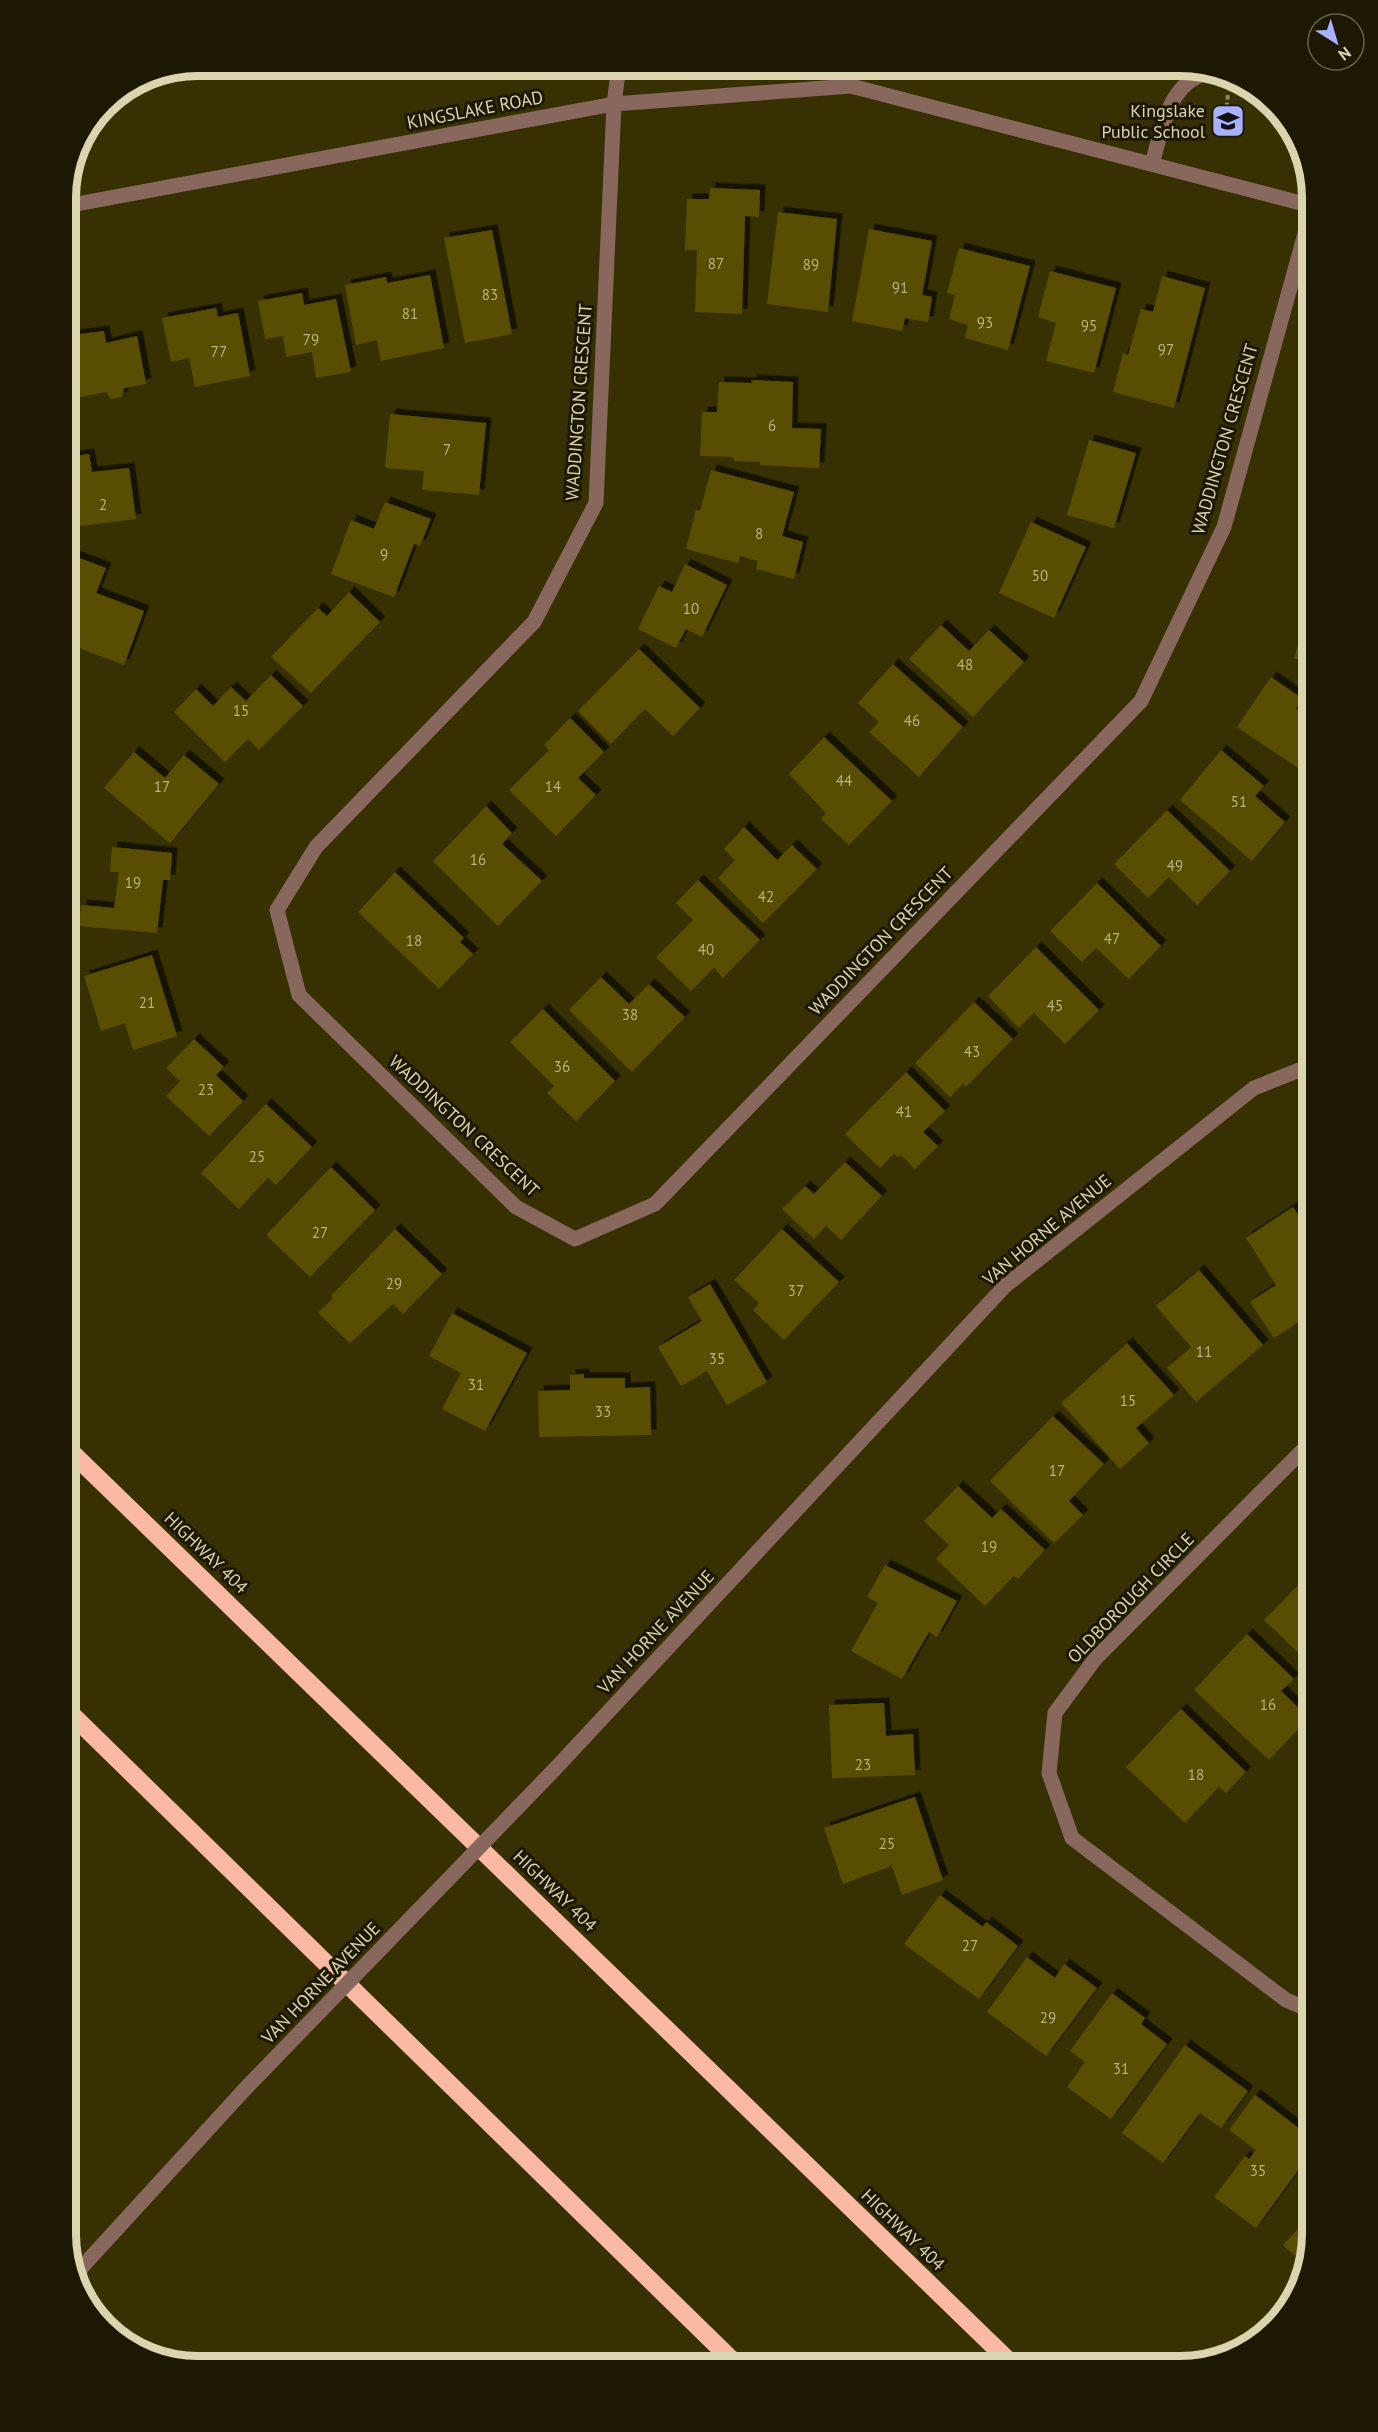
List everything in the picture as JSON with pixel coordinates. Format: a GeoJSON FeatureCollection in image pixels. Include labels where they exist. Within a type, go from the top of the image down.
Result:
{"type":"FeatureCollection","features":[{"type":"Feature","properties":{"kind":"highway","name":"HIGHWAY 404"},"geometry":{"type":"LineString","coordinates":[[77,1458],[1004,2356]]}},
{"type":"Feature","properties":{"kind":"highway"},"geometry":{"type":"LineString","coordinates":[[77,1720],[727,2356]]}},
{"type":"Feature","properties":{"kind":"street"},"geometry":{"type":"LineString","coordinates":[[614,104],[618,77]]}},
{"type":"Feature","properties":{"kind":"street"},"geometry":{"type":"LineString","coordinates":[[1152,164],[1171,102],[1192,78]]}},
{"type":"Feature","properties":{"kind":"street","name":"KINGSLAKE ROAD"},"geometry":{"type":"LineString","coordinates":[[77,204],[614,104],[851,86],[1302,204]]}},
{"type":"Feature","properties":{"kind":"street","name":"WADDINGTON CRESCENT"},"geometry":{"type":"LineString","coordinates":[[614,104],[596,503],[534,622],[316,848],[277,910],[299,995],[516,1207],[575,1239],[655,1204],[1141,701],[1224,526],[1302,243]]}},
{"type":"Feature","properties":{"kind":"street","name":"VAN HORNE AVENUE"},"geometry":{"type":"LineString","coordinates":[[82,2267],[245,2089],[554,1770],[1005,1286],[1254,1088],[1302,1069]]}},
{"type":"Feature","properties":{"kind":"street","name":"OLDBOROUGH CIRCLE"},"geometry":{"type":"LineString","coordinates":[[1302,1451],[1095,1659],[1054,1713],[1049,1773],[1072,1838],[1286,2000],[1302,2007]]}},
{"type":"Feature","properties":{"kind":"path"},"geometry":{"type":"LineString","coordinates":[[1224,137],[1229,87]]}},
{"type":"Feature","properties":{"kind":"building"},"geometry":{"type":"Polygon","coordinates":[[[710,188],[760,190],[759,217],[745,216],[742,314],[695,312],[697,250],[685,250],[687,199],[709,199],[710,188]]]}},
{"type":"Feature","properties":{"kind":"building"},"geometry":{"type":"Polygon","coordinates":[[[778,212],[837,219],[828,312],[767,304],[778,212]]]}},
{"type":"Feature","properties":{"kind":"building"},"geometry":{"type":"Polygon","coordinates":[[[869,229],[932,241],[922,295],[932,297],[928,322],[905,318],[902,331],[852,321],[869,229]]]}},
{"type":"Feature","properties":{"kind":"building"},"geometry":{"type":"Polygon","coordinates":[[[492,230],[512,334],[465,343],[444,238],[492,230]]]}},
{"type":"Feature","properties":{"kind":"building"},"geometry":{"type":"Polygon","coordinates":[[[959,248],[1030,266],[1008,350],[965,338],[968,325],[949,319],[955,295],[947,293],[959,248]]]}},
{"type":"Feature","properties":{"kind":"building"},"geometry":{"type":"Polygon","coordinates":[[[1050,271],[1116,288],[1094,373],[1046,361],[1056,323],[1038,317],[1050,271]]]}},
{"type":"Feature","properties":{"kind":"building"},"geometry":{"type":"Polygon","coordinates":[[[430,275],[444,348],[381,361],[377,340],[356,345],[345,285],[386,277],[387,283],[430,275]]]}},
{"type":"Feature","properties":{"kind":"building"},"geometry":{"type":"Polygon","coordinates":[[[1162,276],[1205,288],[1174,408],[1113,392],[1123,353],[1128,355],[1141,309],[1153,312],[1162,276]]]}},
{"type":"Feature","properties":{"kind":"building"},"geometry":{"type":"Polygon","coordinates":[[[302,293],[304,305],[336,299],[351,372],[316,378],[312,352],[286,357],[283,336],[265,339],[258,301],[302,293]]]}},
{"type":"Feature","properties":{"kind":"building"},"geometry":{"type":"Polygon","coordinates":[[[216,308],[218,317],[238,313],[250,376],[195,387],[189,358],[171,362],[162,318],[216,308]]]}},
{"type":"Feature","properties":{"kind":"building"},"geometry":{"type":"Polygon","coordinates":[[[104,331],[106,343],[137,336],[146,384],[124,388],[122,397],[111,399],[106,392],[77,398],[77,335],[104,331]]]}},
{"type":"Feature","properties":{"kind":"building"},"geometry":{"type":"Polygon","coordinates":[[[751,380],[793,382],[792,428],[821,429],[819,468],[760,465],[760,462],[734,461],[733,457],[700,456],[702,412],[717,412],[719,382],[752,383],[751,380]]]}},
{"type":"Feature","properties":{"kind":"building"},"geometry":{"type":"Polygon","coordinates":[[[390,414],[486,423],[479,495],[422,490],[424,471],[385,468],[390,414]]]}},
{"type":"Feature","properties":{"kind":"building"},"geometry":{"type":"Polygon","coordinates":[[[1089,440],[1136,453],[1114,528],[1067,515],[1089,440]]]}},
{"type":"Feature","properties":{"kind":"building"},"geometry":{"type":"Polygon","coordinates":[[[89,454],[92,472],[129,468],[136,519],[77,527],[77,456],[89,454]]]}},
{"type":"Feature","properties":{"kind":"building"},"geometry":{"type":"Polygon","coordinates":[[[711,470],[794,492],[782,536],[803,542],[794,579],[756,569],[758,561],[740,556],[738,563],[686,549],[696,510],[700,511],[711,470]]]}},
{"type":"Feature","properties":{"kind":"building"},"geometry":{"type":"Polygon","coordinates":[[[385,502],[431,519],[420,546],[414,544],[394,597],[331,574],[351,520],[374,529],[385,502]]]}},
{"type":"Feature","properties":{"kind":"building"},"geometry":{"type":"Polygon","coordinates":[[[1031,522],[1086,547],[1054,618],[999,593],[1031,522]]]}},
{"type":"Feature","properties":{"kind":"building"},"geometry":{"type":"Polygon","coordinates":[[[77,557],[106,568],[96,593],[144,611],[124,665],[77,647],[77,557]]]}},
{"type":"Feature","properties":{"kind":"building"},"geometry":{"type":"Polygon","coordinates":[[[685,564],[727,585],[702,637],[686,629],[676,648],[638,629],[659,586],[672,592],[685,564]]]}},
{"type":"Feature","properties":{"kind":"building"},"geometry":{"type":"Polygon","coordinates":[[[349,592],[380,622],[311,693],[271,657],[318,608],[327,616],[349,592]]]}},
{"type":"Feature","properties":{"kind":"building"},"geometry":{"type":"Polygon","coordinates":[[[941,625],[969,651],[989,630],[1024,662],[973,717],[909,659],[941,625]]]}},
{"type":"Feature","properties":{"kind":"building"},"geometry":{"type":"Polygon","coordinates":[[[1302,633],[1302,661],[1294,658],[1302,633]]]}},
{"type":"Feature","properties":{"kind":"building"},"geometry":{"type":"Polygon","coordinates":[[[639,649],[700,708],[673,736],[645,709],[611,744],[578,711],[639,649]]]}},
{"type":"Feature","properties":{"kind":"building"},"geometry":{"type":"Polygon","coordinates":[[[893,664],[963,727],[919,777],[869,732],[879,722],[858,703],[893,664]]]}},
{"type":"Feature","properties":{"kind":"building"},"geometry":{"type":"Polygon","coordinates":[[[271,675],[303,706],[259,750],[248,739],[225,762],[174,712],[196,689],[213,706],[231,687],[246,701],[271,675]]]}},
{"type":"Feature","properties":{"kind":"building"},"geometry":{"type":"Polygon","coordinates":[[[1271,677],[1302,698],[1296,709],[1302,713],[1302,770],[1237,727],[1271,677]]]}},
{"type":"Feature","properties":{"kind":"building"},"geometry":{"type":"Polygon","coordinates":[[[570,718],[604,752],[578,778],[596,795],[556,836],[509,790],[549,750],[544,745],[570,718]]]}},
{"type":"Feature","properties":{"kind":"building"},"geometry":{"type":"Polygon","coordinates":[[[824,737],[892,801],[849,845],[821,819],[826,813],[789,774],[824,737]]]}},
{"type":"Feature","properties":{"kind":"building"},"geometry":{"type":"Polygon","coordinates":[[[1221,750],[1264,786],[1255,796],[1285,822],[1252,861],[1180,800],[1221,750]]]}},
{"type":"Feature","properties":{"kind":"building"},"geometry":{"type":"Polygon","coordinates":[[[134,752],[165,778],[184,755],[219,784],[170,843],[104,788],[134,752]]]}},
{"type":"Feature","properties":{"kind":"building"},"geometry":{"type":"Polygon","coordinates":[[[486,806],[512,833],[502,844],[542,881],[498,926],[433,861],[486,806]]]}},
{"type":"Feature","properties":{"kind":"building"},"geometry":{"type":"Polygon","coordinates":[[[1167,810],[1230,871],[1197,905],[1169,877],[1148,898],[1114,864],[1167,810]]]}},
{"type":"Feature","properties":{"kind":"building"},"geometry":{"type":"Polygon","coordinates":[[[744,827],[777,860],[792,845],[817,869],[763,923],[718,878],[735,860],[724,849],[744,827]]]}},
{"type":"Feature","properties":{"kind":"building"},"geometry":{"type":"Polygon","coordinates":[[[112,847],[172,853],[170,880],[163,880],[157,933],[79,926],[81,905],[114,908],[119,872],[110,872],[112,847]]]}},
{"type":"Feature","properties":{"kind":"building"},"geometry":{"type":"Polygon","coordinates":[[[395,872],[464,938],[460,942],[473,954],[439,989],[358,912],[395,872]]]}},
{"type":"Feature","properties":{"kind":"building"},"geometry":{"type":"Polygon","coordinates":[[[698,880],[760,940],[723,978],[714,968],[691,991],[656,957],[693,920],[676,903],[698,880]]]}},
{"type":"Feature","properties":{"kind":"building"},"geometry":{"type":"Polygon","coordinates":[[[1097,883],[1161,946],[1129,979],[1096,948],[1082,962],[1050,931],[1097,883]]]}},
{"type":"Feature","properties":{"kind":"building"},"geometry":{"type":"Polygon","coordinates":[[[1036,947],[1099,1010],[1065,1044],[1034,1013],[1019,1028],[988,996],[1036,947]]]}},
{"type":"Feature","properties":{"kind":"building"},"geometry":{"type":"Polygon","coordinates":[[[152,955],[177,1036],[133,1050],[125,1023],[101,1031],[84,976],[152,955]]]}},
{"type":"Feature","properties":{"kind":"building"},"geometry":{"type":"Polygon","coordinates":[[[601,977],[629,1004],[649,984],[685,1017],[632,1072],[569,1010],[601,977]]]}},
{"type":"Feature","properties":{"kind":"building"},"geometry":{"type":"Polygon","coordinates":[[[974,1002],[1013,1039],[966,1087],[963,1084],[950,1097],[915,1063],[974,1002]]]}},
{"type":"Feature","properties":{"kind":"building"},"geometry":{"type":"Polygon","coordinates":[[[543,1009],[615,1081],[576,1121],[547,1093],[554,1086],[510,1042],[543,1009]]]}},
{"type":"Feature","properties":{"kind":"building"},"geometry":{"type":"Polygon","coordinates":[[[194,1039],[224,1067],[216,1075],[243,1101],[209,1136],[166,1096],[180,1081],[166,1068],[194,1039]]]}},
{"type":"Feature","properties":{"kind":"building"},"geometry":{"type":"Polygon","coordinates":[[[906,1072],[945,1111],[923,1132],[938,1146],[915,1169],[901,1155],[898,1157],[894,1154],[880,1168],[845,1134],[906,1072]]]}},
{"type":"Feature","properties":{"kind":"building"},"geometry":{"type":"Polygon","coordinates":[[[266,1104],[312,1147],[276,1185],[268,1178],[239,1209],[201,1173],[266,1104]]]}},
{"type":"Feature","properties":{"kind":"building"},"geometry":{"type":"Polygon","coordinates":[[[845,1162],[882,1196],[841,1240],[826,1226],[814,1239],[782,1209],[805,1186],[814,1194],[845,1162]]]}},
{"type":"Feature","properties":{"kind":"building"},"geometry":{"type":"Polygon","coordinates":[[[331,1167],[375,1210],[310,1277],[266,1235],[331,1167]]]}},
{"type":"Feature","properties":{"kind":"building"},"geometry":{"type":"Polygon","coordinates":[[[1293,1207],[1302,1221],[1302,1320],[1274,1338],[1250,1302],[1276,1285],[1246,1238],[1293,1207]]]}},
{"type":"Feature","properties":{"kind":"building"},"geometry":{"type":"Polygon","coordinates":[[[395,1229],[442,1274],[403,1314],[393,1304],[350,1343],[318,1313],[333,1298],[331,1296],[395,1229]]]}},
{"type":"Feature","properties":{"kind":"building"},"geometry":{"type":"Polygon","coordinates":[[[782,1229],[839,1282],[784,1340],[753,1310],[759,1303],[734,1280],[782,1229]]]}},
{"type":"Feature","properties":{"kind":"building"},"geometry":{"type":"Polygon","coordinates":[[[1199,1270],[1263,1345],[1196,1402],[1167,1368],[1191,1347],[1156,1306],[1199,1270]]]}},
{"type":"Feature","properties":{"kind":"building"},"geometry":{"type":"Polygon","coordinates":[[[710,1284],[767,1382],[727,1405],[707,1371],[681,1386],[658,1347],[702,1321],[688,1297],[710,1284]]]}},
{"type":"Feature","properties":{"kind":"building"},"geometry":{"type":"Polygon","coordinates":[[[452,1313],[527,1353],[485,1431],[442,1409],[461,1373],[429,1356],[452,1313]]]}},
{"type":"Feature","properties":{"kind":"building"},"geometry":{"type":"Polygon","coordinates":[[[1127,1343],[1174,1395],[1136,1428],[1149,1443],[1120,1469],[1061,1403],[1127,1343]]]}},
{"type":"Feature","properties":{"kind":"building"},"geometry":{"type":"Polygon","coordinates":[[[584,1374],[584,1378],[625,1378],[625,1388],[650,1387],[651,1435],[539,1437],[538,1391],[570,1390],[570,1375],[584,1374]]]}},
{"type":"Feature","properties":{"kind":"building"},"geometry":{"type":"Polygon","coordinates":[[[1053,1416],[1104,1464],[1069,1501],[1083,1515],[1054,1543],[990,1481],[1053,1416]]]}},
{"type":"Feature","properties":{"kind":"building"},"geometry":{"type":"Polygon","coordinates":[[[958,1486],[992,1518],[1001,1509],[1045,1550],[1018,1579],[1014,1576],[985,1606],[936,1559],[949,1545],[924,1521],[958,1486]]]}},
{"type":"Feature","properties":{"kind":"building"},"geometry":{"type":"Polygon","coordinates":[[[885,1565],[957,1601],[937,1637],[929,1632],[902,1679],[851,1651],[878,1603],[867,1597],[885,1565]]]}},
{"type":"Feature","properties":{"kind":"building"},"geometry":{"type":"Polygon","coordinates":[[[1302,1581],[1302,1656],[1264,1620],[1302,1581]]]}},
{"type":"Feature","properties":{"kind":"building"},"geometry":{"type":"Polygon","coordinates":[[[1247,1634],[1294,1679],[1281,1691],[1302,1711],[1302,1725],[1269,1760],[1194,1690],[1247,1634]]]}},
{"type":"Feature","properties":{"kind":"building"},"geometry":{"type":"Polygon","coordinates":[[[884,1703],[886,1736],[913,1734],[915,1775],[832,1778],[829,1705],[884,1703]]]}},
{"type":"Feature","properties":{"kind":"building"},"geometry":{"type":"Polygon","coordinates":[[[1181,1709],[1246,1772],[1226,1793],[1219,1787],[1185,1823],[1126,1767],[1181,1709]]]}},
{"type":"Feature","properties":{"kind":"building"},"geometry":{"type":"Polygon","coordinates":[[[915,1797],[943,1880],[902,1895],[891,1864],[889,1867],[843,1884],[824,1828],[915,1797]]]}},
{"type":"Feature","properties":{"kind":"building"},"geometry":{"type":"Polygon","coordinates":[[[940,1895],[983,1927],[986,1922],[1018,1946],[979,1999],[904,1944],[940,1895]]]}},
{"type":"Feature","properties":{"kind":"building"},"geometry":{"type":"Polygon","coordinates":[[[1027,1957],[1055,1978],[1064,1964],[1097,1988],[1046,2056],[987,2012],[1027,1957]]]}},
{"type":"Feature","properties":{"kind":"building"},"geometry":{"type":"Polygon","coordinates":[[[1112,1993],[1145,2018],[1141,2024],[1167,2044],[1111,2119],[1067,2087],[1085,2062],[1070,2051],[1112,1993]]]}},
{"type":"Feature","properties":{"kind":"building"},"geometry":{"type":"Polygon","coordinates":[[[1185,2045],[1248,2091],[1221,2128],[1200,2113],[1163,2163],[1122,2133],[1185,2045]]]}},
{"type":"Feature","properties":{"kind":"building"},"geometry":{"type":"Polygon","coordinates":[[[1255,2095],[1302,2130],[1302,2165],[1256,2228],[1214,2197],[1245,2156],[1249,2159],[1256,2150],[1229,2130],[1255,2095]]]}},
{"type":"Feature","properties":{"kind":"building"},"geometry":{"type":"Polygon","coordinates":[[[1302,2225],[1298,2259],[1283,2245],[1302,2225]]]}},
{"type":"Feature","properties":{"kind":"place","name":"Kingslake Public School"},"geometry":{"type":"Point","coordinates":[1228,121]}}]}
